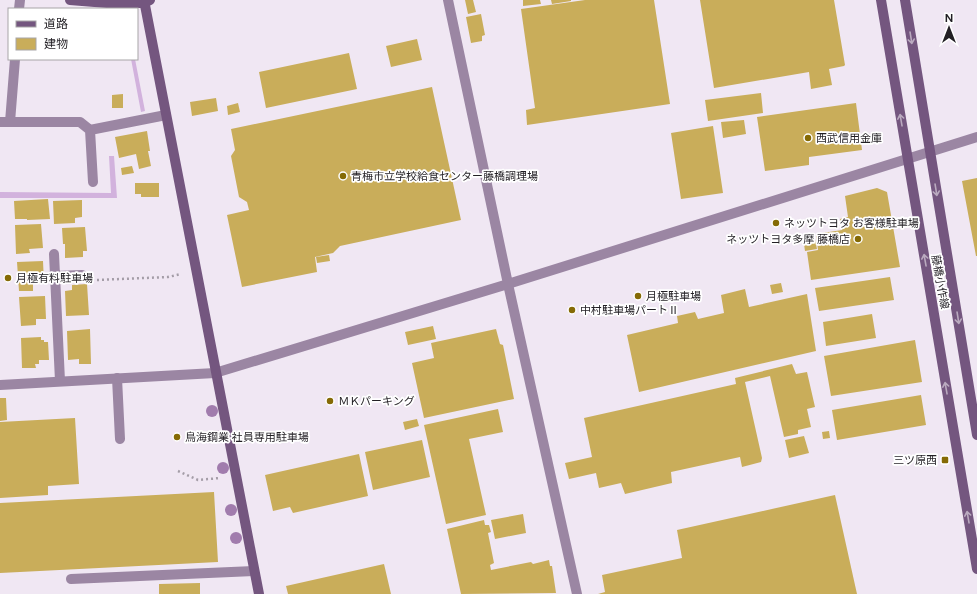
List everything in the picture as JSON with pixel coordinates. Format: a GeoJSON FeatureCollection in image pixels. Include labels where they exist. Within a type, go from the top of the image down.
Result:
{"type":"FeatureCollection","features":[{"type":"Feature","properties":{"kind":"main road"},"geometry":{"type":"LineString","coordinates":[[70,0],[107,3],[146,1],[215,373],[259,594]]}},
{"type":"Feature","properties":{"kind":"main road","name":"藤橋小作線"},"geometry":{"type":"LineString","coordinates":[[880,0],[977,569]]}},
{"type":"Feature","properties":{"kind":"main road","name":"藤橋小作線"},"geometry":{"type":"LineString","coordinates":[[905,0],[977,435]]}},
{"type":"Feature","properties":{"kind":"street"},"geometry":{"type":"LineString","coordinates":[[448,0],[508,284],[577,594]]}},
{"type":"Feature","properties":{"kind":"street"},"geometry":{"type":"LineString","coordinates":[[15,60],[5,122],[80,122],[90,130],[93,182]]}},
{"type":"Feature","properties":{"kind":"street"},"geometry":{"type":"LineString","coordinates":[[90,130],[166,115]]}},
{"type":"Feature","properties":{"kind":"street"},"geometry":{"type":"LineString","coordinates":[[0,384],[215,373],[508,284],[977,137]]}},
{"type":"Feature","properties":{"kind":"street"},"geometry":{"type":"LineString","coordinates":[[54,254],[60,381]]}},
{"type":"Feature","properties":{"kind":"street"},"geometry":{"type":"LineString","coordinates":[[55,276],[82,275]]}},
{"type":"Feature","properties":{"kind":"street"},"geometry":{"type":"LineString","coordinates":[[117,378],[120,439]]}},
{"type":"Feature","properties":{"kind":"street"},"geometry":{"type":"LineString","coordinates":[[71,579],[254,571]]}},
{"type":"Feature","properties":{"kind":"path"},"geometry":{"type":"LineString","coordinates":[[94,280],[168,277],[196,271]]}},
{"type":"Feature","properties":{"kind":"path"},"geometry":{"type":"LineString","coordinates":[[178,471],[198,480],[220,478]]}},
{"type":"Feature","properties":{"kind":"shaded area"},"geometry":{"type":"Polygon","coordinates":[[[131,60],[135,60],[145,111],[141,112],[131,60]]]}},
{"type":"Feature","properties":{"kind":"shaded area"},"geometry":{"type":"Polygon","coordinates":[[[109,156],[114,156],[117,198],[0,198],[0,192],[111,193],[109,156]]]}},
{"type":"Feature","properties":{"kind":"building"},"geometry":{"type":"Polygon","coordinates":[[[465,0],[473,0],[476,12],[468,14],[465,0]]]}},
{"type":"Feature","properties":{"kind":"building"},"geometry":{"type":"Polygon","coordinates":[[[523,0],[540,0],[541,4],[523,6],[523,0]]]}},
{"type":"Feature","properties":{"kind":"building"},"geometry":{"type":"Polygon","coordinates":[[[551,0],[571,0],[571,1],[552,4],[551,0]]]}},
{"type":"Feature","properties":{"kind":"building"},"geometry":{"type":"Polygon","coordinates":[[[585,0],[654,0],[670,104],[527,125],[526,110],[535,108],[521,9],[585,0]]]}},
{"type":"Feature","properties":{"kind":"building"},"geometry":{"type":"Polygon","coordinates":[[[700,0],[834,0],[845,65],[829,69],[832,85],[811,89],[809,72],[714,88],[700,0]]]}},
{"type":"Feature","properties":{"kind":"building"},"geometry":{"type":"Polygon","coordinates":[[[481,14],[485,35],[482,36],[482,41],[471,43],[466,17],[481,14]]]}},
{"type":"Feature","properties":{"kind":"building"},"geometry":{"type":"Polygon","coordinates":[[[417,39],[422,60],[391,67],[386,46],[417,39]]]}},
{"type":"Feature","properties":{"kind":"building"},"geometry":{"type":"Polygon","coordinates":[[[349,53],[357,89],[266,108],[259,72],[349,53]]]}},
{"type":"Feature","properties":{"kind":"building","name":"青梅市立学校給食センター藤橋調理場"},"geometry":{"type":"Polygon","coordinates":[[[432,87],[461,220],[340,246],[333,253],[315,257],[317,272],[242,287],[227,215],[249,210],[247,202],[239,197],[231,156],[235,150],[231,129],[432,87]]]}},
{"type":"Feature","properties":{"kind":"building"},"geometry":{"type":"Polygon","coordinates":[[[761,93],[763,113],[708,121],[705,100],[761,93]]]}},
{"type":"Feature","properties":{"kind":"building"},"geometry":{"type":"Polygon","coordinates":[[[123,94],[123,108],[112,108],[112,95],[123,94]]]}},
{"type":"Feature","properties":{"kind":"building"},"geometry":{"type":"Polygon","coordinates":[[[216,98],[218,111],[192,116],[190,102],[216,98]]]}},
{"type":"Feature","properties":{"kind":"building"},"geometry":{"type":"Polygon","coordinates":[[[238,103],[240,112],[228,115],[227,106],[238,103]]]}},
{"type":"Feature","properties":{"kind":"building"},"geometry":{"type":"Polygon","coordinates":[[[856,103],[862,150],[809,157],[809,165],[765,171],[757,117],[856,103]]]}},
{"type":"Feature","properties":{"kind":"building"},"geometry":{"type":"Polygon","coordinates":[[[744,120],[746,134],[723,138],[721,122],[744,120]]]}},
{"type":"Feature","properties":{"kind":"building"},"geometry":{"type":"Polygon","coordinates":[[[713,126],[723,193],[681,199],[671,133],[713,126]]]}},
{"type":"Feature","properties":{"kind":"building"},"geometry":{"type":"Polygon","coordinates":[[[147,131],[150,151],[148,151],[151,166],[139,169],[136,154],[119,158],[115,137],[147,131]]]}},
{"type":"Feature","properties":{"kind":"building"},"geometry":{"type":"Polygon","coordinates":[[[132,166],[134,173],[122,175],[121,168],[132,166]]]}},
{"type":"Feature","properties":{"kind":"building"},"geometry":{"type":"Polygon","coordinates":[[[977,178],[977,256],[976,256],[962,181],[977,178]]]}},
{"type":"Feature","properties":{"kind":"building"},"geometry":{"type":"Polygon","coordinates":[[[135,183],[159,183],[159,197],[141,197],[141,194],[135,194],[135,183]]]}},
{"type":"Feature","properties":{"kind":"building"},"geometry":{"type":"Polygon","coordinates":[[[877,188],[887,192],[900,267],[811,280],[807,252],[818,250],[816,234],[842,230],[840,219],[848,217],[845,196],[877,188]]]}},
{"type":"Feature","properties":{"kind":"building"},"geometry":{"type":"Polygon","coordinates":[[[48,199],[50,219],[15,219],[14,201],[48,199]]]}},
{"type":"Feature","properties":{"kind":"building"},"geometry":{"type":"Polygon","coordinates":[[[82,200],[82,217],[75,218],[75,223],[54,224],[53,201],[82,200]]]}},
{"type":"Feature","properties":{"kind":"building"},"geometry":{"type":"Polygon","coordinates":[[[41,224],[43,248],[29,249],[30,253],[16,254],[15,225],[41,224]]]}},
{"type":"Feature","properties":{"kind":"building"},"geometry":{"type":"Polygon","coordinates":[[[85,227],[87,251],[83,251],[83,257],[65,258],[65,244],[63,244],[62,228],[85,227]]]}},
{"type":"Feature","properties":{"kind":"building"},"geometry":{"type":"Polygon","coordinates":[[[814,235],[817,249],[805,251],[803,237],[814,235]]]}},
{"type":"Feature","properties":{"kind":"building"},"geometry":{"type":"Polygon","coordinates":[[[329,255],[330,261],[317,263],[316,257],[329,255]]]}},
{"type":"Feature","properties":{"kind":"building"},"geometry":{"type":"Polygon","coordinates":[[[43,261],[44,283],[33,284],[33,291],[19,291],[17,262],[43,261]]]}},
{"type":"Feature","properties":{"kind":"building"},"geometry":{"type":"Polygon","coordinates":[[[890,277],[894,300],[819,311],[815,288],[890,277]]]}},
{"type":"Feature","properties":{"kind":"building"},"geometry":{"type":"Polygon","coordinates":[[[781,283],[783,292],[772,294],[770,285],[781,283]]]}},
{"type":"Feature","properties":{"kind":"building"},"geometry":{"type":"Polygon","coordinates":[[[87,284],[89,315],[66,316],[65,291],[72,290],[72,285],[87,284]]]}},
{"type":"Feature","properties":{"kind":"building"},"geometry":{"type":"Polygon","coordinates":[[[745,289],[749,307],[807,294],[816,351],[639,392],[627,335],[678,323],[677,316],[695,312],[698,319],[724,313],[721,295],[745,289]]]}},
{"type":"Feature","properties":{"kind":"building"},"geometry":{"type":"Polygon","coordinates":[[[45,296],[46,319],[36,319],[36,325],[21,326],[19,297],[45,296]]]}},
{"type":"Feature","properties":{"kind":"building"},"geometry":{"type":"Polygon","coordinates":[[[872,314],[876,338],[826,346],[823,322],[872,314]]]}},
{"type":"Feature","properties":{"kind":"building"},"geometry":{"type":"Polygon","coordinates":[[[433,326],[436,339],[408,345],[405,332],[433,326]]]}},
{"type":"Feature","properties":{"kind":"building"},"geometry":{"type":"Polygon","coordinates":[[[90,329],[91,364],[79,364],[79,359],[68,360],[67,331],[90,329]]]}},
{"type":"Feature","properties":{"kind":"building"},"geometry":{"type":"Polygon","coordinates":[[[496,329],[500,344],[503,345],[514,399],[424,418],[412,363],[434,358],[431,343],[496,329]]]}},
{"type":"Feature","properties":{"kind":"building"},"geometry":{"type":"Polygon","coordinates":[[[41,337],[41,340],[48,342],[49,360],[39,360],[39,364],[35,364],[36,368],[22,368],[21,338],[41,337]]]}},
{"type":"Feature","properties":{"kind":"building"},"geometry":{"type":"Polygon","coordinates":[[[915,340],[922,382],[831,396],[824,356],[915,340]]]}},
{"type":"Feature","properties":{"kind":"building"},"geometry":{"type":"Polygon","coordinates":[[[792,364],[796,374],[807,372],[815,407],[807,409],[811,427],[798,430],[798,434],[784,437],[770,376],[745,382],[762,458],[761,462],[742,467],[740,457],[671,472],[672,483],[625,494],[621,483],[599,488],[596,473],[569,479],[565,463],[592,457],[584,418],[736,384],[735,378],[792,364]]]}},
{"type":"Feature","properties":{"kind":"building"},"geometry":{"type":"Polygon","coordinates":[[[921,395],[926,425],[837,440],[832,410],[921,395]]]}},
{"type":"Feature","properties":{"kind":"building"},"geometry":{"type":"Polygon","coordinates":[[[0,398],[6,398],[7,420],[0,421],[0,398]]]}},
{"type":"Feature","properties":{"kind":"building"},"geometry":{"type":"Polygon","coordinates":[[[498,409],[503,432],[469,439],[486,515],[446,524],[424,425],[498,409]]]}},
{"type":"Feature","properties":{"kind":"building"},"geometry":{"type":"Polygon","coordinates":[[[75,418],[79,484],[48,486],[48,495],[0,498],[0,422],[75,418]]]}},
{"type":"Feature","properties":{"kind":"building"},"geometry":{"type":"Polygon","coordinates":[[[417,419],[419,426],[405,430],[403,422],[417,419]]]}},
{"type":"Feature","properties":{"kind":"building"},"geometry":{"type":"Polygon","coordinates":[[[829,431],[830,438],[823,439],[822,432],[829,431]]]}},
{"type":"Feature","properties":{"kind":"building"},"geometry":{"type":"Polygon","coordinates":[[[804,436],[809,453],[789,458],[785,440],[804,436]]]}},
{"type":"Feature","properties":{"kind":"building"},"geometry":{"type":"Polygon","coordinates":[[[422,440],[430,477],[373,490],[365,452],[422,440]]]}},
{"type":"Feature","properties":{"kind":"building"},"geometry":{"type":"Polygon","coordinates":[[[359,454],[368,496],[293,513],[290,507],[273,511],[265,475],[359,454]]]}},
{"type":"Feature","properties":{"kind":"building"},"geometry":{"type":"Polygon","coordinates":[[[214,492],[218,562],[0,573],[0,503],[214,492]]]}},
{"type":"Feature","properties":{"kind":"building"},"geometry":{"type":"Polygon","coordinates":[[[835,495],[857,594],[598,594],[605,592],[602,575],[682,558],[677,530],[835,495]]]}},
{"type":"Feature","properties":{"kind":"building"},"geometry":{"type":"Polygon","coordinates":[[[523,514],[526,533],[495,539],[491,520],[523,514]]]}},
{"type":"Feature","properties":{"kind":"building"},"geometry":{"type":"Polygon","coordinates":[[[484,520],[485,525],[489,525],[491,532],[488,533],[494,563],[490,565],[491,570],[531,562],[533,564],[549,560],[550,566],[552,566],[556,593],[461,594],[447,529],[484,520]]]}},
{"type":"Feature","properties":{"kind":"building"},"geometry":{"type":"Polygon","coordinates":[[[384,564],[391,594],[288,594],[286,586],[384,564]]]}},
{"type":"Feature","properties":{"kind":"building"},"geometry":{"type":"Polygon","coordinates":[[[200,583],[200,594],[159,594],[159,584],[200,583]]]}},
{"type":"Feature","properties":{"kind":"place","name":"西武信用金庫"},"geometry":{"type":"Point","coordinates":[808,138]}},
{"type":"Feature","properties":{"kind":"place","name":"青梅市立学校給食センター藤橋調理場"},"geometry":{"type":"Point","coordinates":[343,176]}},
{"type":"Feature","properties":{"kind":"place","name":"ネッツトヨタ お客様駐車場"},"geometry":{"type":"Point","coordinates":[776,223]}},
{"type":"Feature","properties":{"kind":"place","name":"ネッツトヨタ多摩 藤橋店"},"geometry":{"type":"Point","coordinates":[858,239]}},
{"type":"Feature","properties":{"kind":"place","name":"月極有料駐車場"},"geometry":{"type":"Point","coordinates":[8,278]}},
{"type":"Feature","properties":{"kind":"place","name":"月極駐車場"},"geometry":{"type":"Point","coordinates":[638,296]}},
{"type":"Feature","properties":{"kind":"place","name":"中村駐車場パートⅡ"},"geometry":{"type":"Point","coordinates":[572,310]}},
{"type":"Feature","properties":{"kind":"place","name":"ＭＫパーキング"},"geometry":{"type":"Point","coordinates":[330,401]}},
{"type":"Feature","properties":{"kind":"place","name":"鳥海鋼業 社員専用駐車場"},"geometry":{"type":"Point","coordinates":[177,437]}},
{"type":"Feature","properties":{"kind":"place","name":"三ツ原西"},"geometry":{"type":"Point","coordinates":[945,460]}}]}
